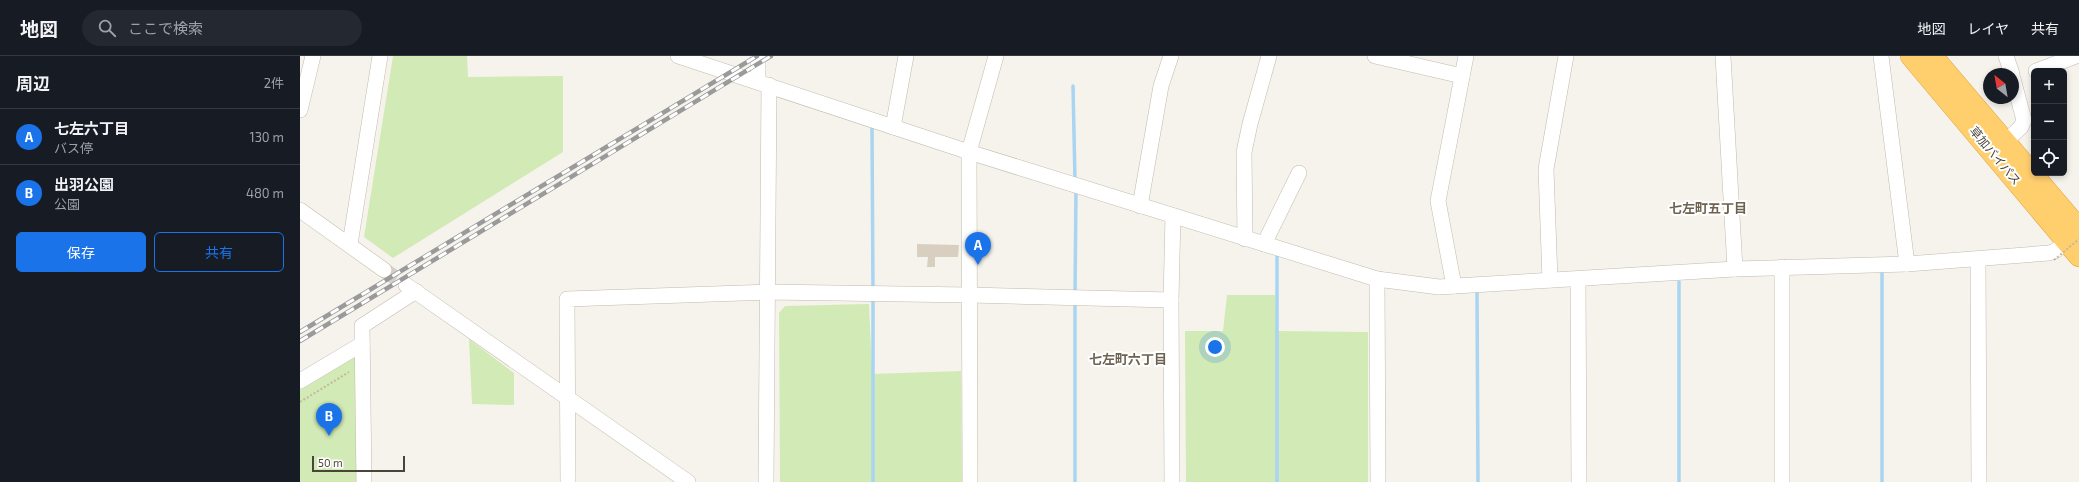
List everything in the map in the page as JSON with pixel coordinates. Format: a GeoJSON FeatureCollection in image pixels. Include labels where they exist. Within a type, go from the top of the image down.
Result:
{"type":"FeatureCollection","features":[{"type":"Feature","properties":{"kind":"highway","name":"草加バイパス"},"geometry":{"type":"LineString","coordinates":[[1911,56],[2077,239]]}},
{"type":"Feature","properties":{"kind":"highway","name":"草加バイパス"},"geometry":{"type":"LineString","coordinates":[[1932,56],[2005,142],[2077,239]]}},
{"type":"Feature","properties":{"kind":"street"},"geometry":{"type":"LineString","coordinates":[[300,110],[313,56]]}},
{"type":"Feature","properties":{"kind":"street"},"geometry":{"type":"LineString","coordinates":[[350,244],[380,56]]}},
{"type":"Feature","properties":{"kind":"street"},"geometry":{"type":"LineString","coordinates":[[678,56],[893,128],[1377,279],[1439,287],[1735,269],[1907,264],[2049,253],[2077,239]]}},
{"type":"Feature","properties":{"kind":"street"},"geometry":{"type":"LineString","coordinates":[[758,56],[763,84],[768,292],[766,482]]}},
{"type":"Feature","properties":{"kind":"street"},"geometry":{"type":"LineString","coordinates":[[893,128],[906,56]]}},
{"type":"Feature","properties":{"kind":"street"},"geometry":{"type":"LineString","coordinates":[[970,482],[969,152],[996,56]]}},
{"type":"Feature","properties":{"kind":"street"},"geometry":{"type":"LineString","coordinates":[[1140,206],[1161,86],[1171,56]]}},
{"type":"Feature","properties":{"kind":"street"},"geometry":{"type":"LineString","coordinates":[[1245,239],[1244,152],[1250,124],[1269,56]]}},
{"type":"Feature","properties":{"kind":"street"},"geometry":{"type":"LineString","coordinates":[[1375,56],[1462,76]]}},
{"type":"Feature","properties":{"kind":"street"},"geometry":{"type":"LineString","coordinates":[[1454,286],[1438,201],[1466,56]]}},
{"type":"Feature","properties":{"kind":"street"},"geometry":{"type":"LineString","coordinates":[[1550,280],[1546,169],[1566,56]]}},
{"type":"Feature","properties":{"kind":"street"},"geometry":{"type":"LineString","coordinates":[[1723,56],[1735,269]]}},
{"type":"Feature","properties":{"kind":"street"},"geometry":{"type":"LineString","coordinates":[[1881,56],[1907,264]]}},
{"type":"Feature","properties":{"kind":"street"},"geometry":{"type":"LineString","coordinates":[[2006,56],[2010,68]]}},
{"type":"Feature","properties":{"kind":"street"},"geometry":{"type":"LineString","coordinates":[[2043,68],[2076,56]]}},
{"type":"Feature","properties":{"kind":"street"},"geometry":{"type":"LineString","coordinates":[[2019,77],[2031,72]]}},
{"type":"Feature","properties":{"kind":"street"},"geometry":{"type":"LineString","coordinates":[[2005,142],[2021,127],[2024,120],[2019,101]]}},
{"type":"Feature","properties":{"kind":"street"},"geometry":{"type":"LineString","coordinates":[[1264,244],[1299,173]]}},
{"type":"Feature","properties":{"kind":"street"},"geometry":{"type":"LineString","coordinates":[[300,210],[350,244],[384,270]]}},
{"type":"Feature","properties":{"kind":"street"},"geometry":{"type":"LineString","coordinates":[[1172,482],[1171,300],[1173,216]]}},
{"type":"Feature","properties":{"kind":"street"},"geometry":{"type":"LineString","coordinates":[[1978,259],[1978,482]]}},
{"type":"Feature","properties":{"kind":"street"},"geometry":{"type":"LineString","coordinates":[[1782,267],[1782,482]]}},
{"type":"Feature","properties":{"kind":"street"},"geometry":{"type":"LineString","coordinates":[[1377,279],[1378,482]]}},
{"type":"Feature","properties":{"kind":"street"},"geometry":{"type":"LineString","coordinates":[[1578,279],[1579,482]]}},
{"type":"Feature","properties":{"kind":"street"},"geometry":{"type":"LineString","coordinates":[[364,482],[362,326],[410,288],[688,482]]}},
{"type":"Feature","properties":{"kind":"street"},"geometry":{"type":"LineString","coordinates":[[568,482],[567,299],[768,292],[1171,300]]}},
{"type":"Feature","properties":{"kind":"street"},"geometry":{"type":"LineString","coordinates":[[300,381],[362,344]]}},
{"type":"Feature","properties":{"kind":"path"},"geometry":{"type":"LineString","coordinates":[[2054,260],[2077,239]]}},
{"type":"Feature","properties":{"kind":"path"},"geometry":{"type":"LineString","coordinates":[[300,402],[349,372]]}},
{"type":"Feature","properties":{"kind":"green space"},"geometry":{"type":"Polygon","coordinates":[[[393,56],[467,56],[468,77],[563,76],[563,152],[393,258],[364,237],[393,56]]]}},
{"type":"Feature","properties":{"kind":"green space"},"geometry":{"type":"Polygon","coordinates":[[[1227,295],[1275,295],[1277,331],[1368,332],[1368,482],[1186,482],[1185,331],[1223,331],[1227,295]]]}},
{"type":"Feature","properties":{"kind":"green space"},"geometry":{"type":"Polygon","coordinates":[[[869,304],[872,374],[961,371],[962,482],[780,482],[779,313],[785,306],[869,304]]]}},
{"type":"Feature","properties":{"kind":"green space"},"geometry":{"type":"Polygon","coordinates":[[[469,339],[514,373],[514,405],[472,404],[469,339]]]}},
{"type":"Feature","properties":{"kind":"green space"},"geometry":{"type":"Polygon","coordinates":[[[357,355],[357,482],[300,482],[300,390],[357,355]]]}},
{"type":"Feature","properties":{"kind":"building"},"geometry":{"type":"Polygon","coordinates":[[[917,244],[959,245],[958,257],[935,257],[935,267],[927,267],[928,257],[917,257],[917,244]]]}},
{"type":"Feature","properties":{"kind":"waterway"},"geometry":{"type":"LineString","coordinates":[[1073,86],[1075,181]]}},
{"type":"Feature","properties":{"kind":"waterway"},"geometry":{"type":"LineString","coordinates":[[872,127],[873,291]]}},
{"type":"Feature","properties":{"kind":"waterway"},"geometry":{"type":"LineString","coordinates":[[1075,295],[1076,189]]}},
{"type":"Feature","properties":{"kind":"waterway"},"geometry":{"type":"LineString","coordinates":[[1277,256],[1277,482]]}},
{"type":"Feature","properties":{"kind":"waterway"},"geometry":{"type":"LineString","coordinates":[[1882,272],[1882,482]]}},
{"type":"Feature","properties":{"kind":"waterway"},"geometry":{"type":"LineString","coordinates":[[1679,282],[1679,482]]}},
{"type":"Feature","properties":{"kind":"waterway"},"geometry":{"type":"LineString","coordinates":[[1477,292],[1478,482]]}},
{"type":"Feature","properties":{"kind":"waterway"},"geometry":{"type":"LineString","coordinates":[[873,297],[873,482]]}},
{"type":"Feature","properties":{"kind":"waterway"},"geometry":{"type":"LineString","coordinates":[[1075,301],[1075,482]]}},
{"type":"Feature","properties":{"kind":"tunnel"},"geometry":{"type":"LineString","coordinates":[[384,270],[406,285]]}},
{"type":"Feature","properties":{"kind":"railway"},"geometry":{"type":"LineString","coordinates":[[300,332],[757,56]]}},
{"type":"Feature","properties":{"kind":"railway"},"geometry":{"type":"LineString","coordinates":[[300,341],[771,56]]}},
{"type":"Feature","properties":{"kind":"place","name":"七左六丁目"},"geometry":{"type":"Point","coordinates":[978,265]}},
{"type":"Feature","properties":{"kind":"place","name":"出羽公園"},"geometry":{"type":"Point","coordinates":[329,436]}},
{"type":"Feature","properties":{"kind":"district","name":"七左町五丁目"},"geometry":{"type":"Point","coordinates":[1708,208]}},
{"type":"Feature","properties":{"kind":"district","name":"七左町六丁目"},"geometry":{"type":"Point","coordinates":[1128,359]}}]}
